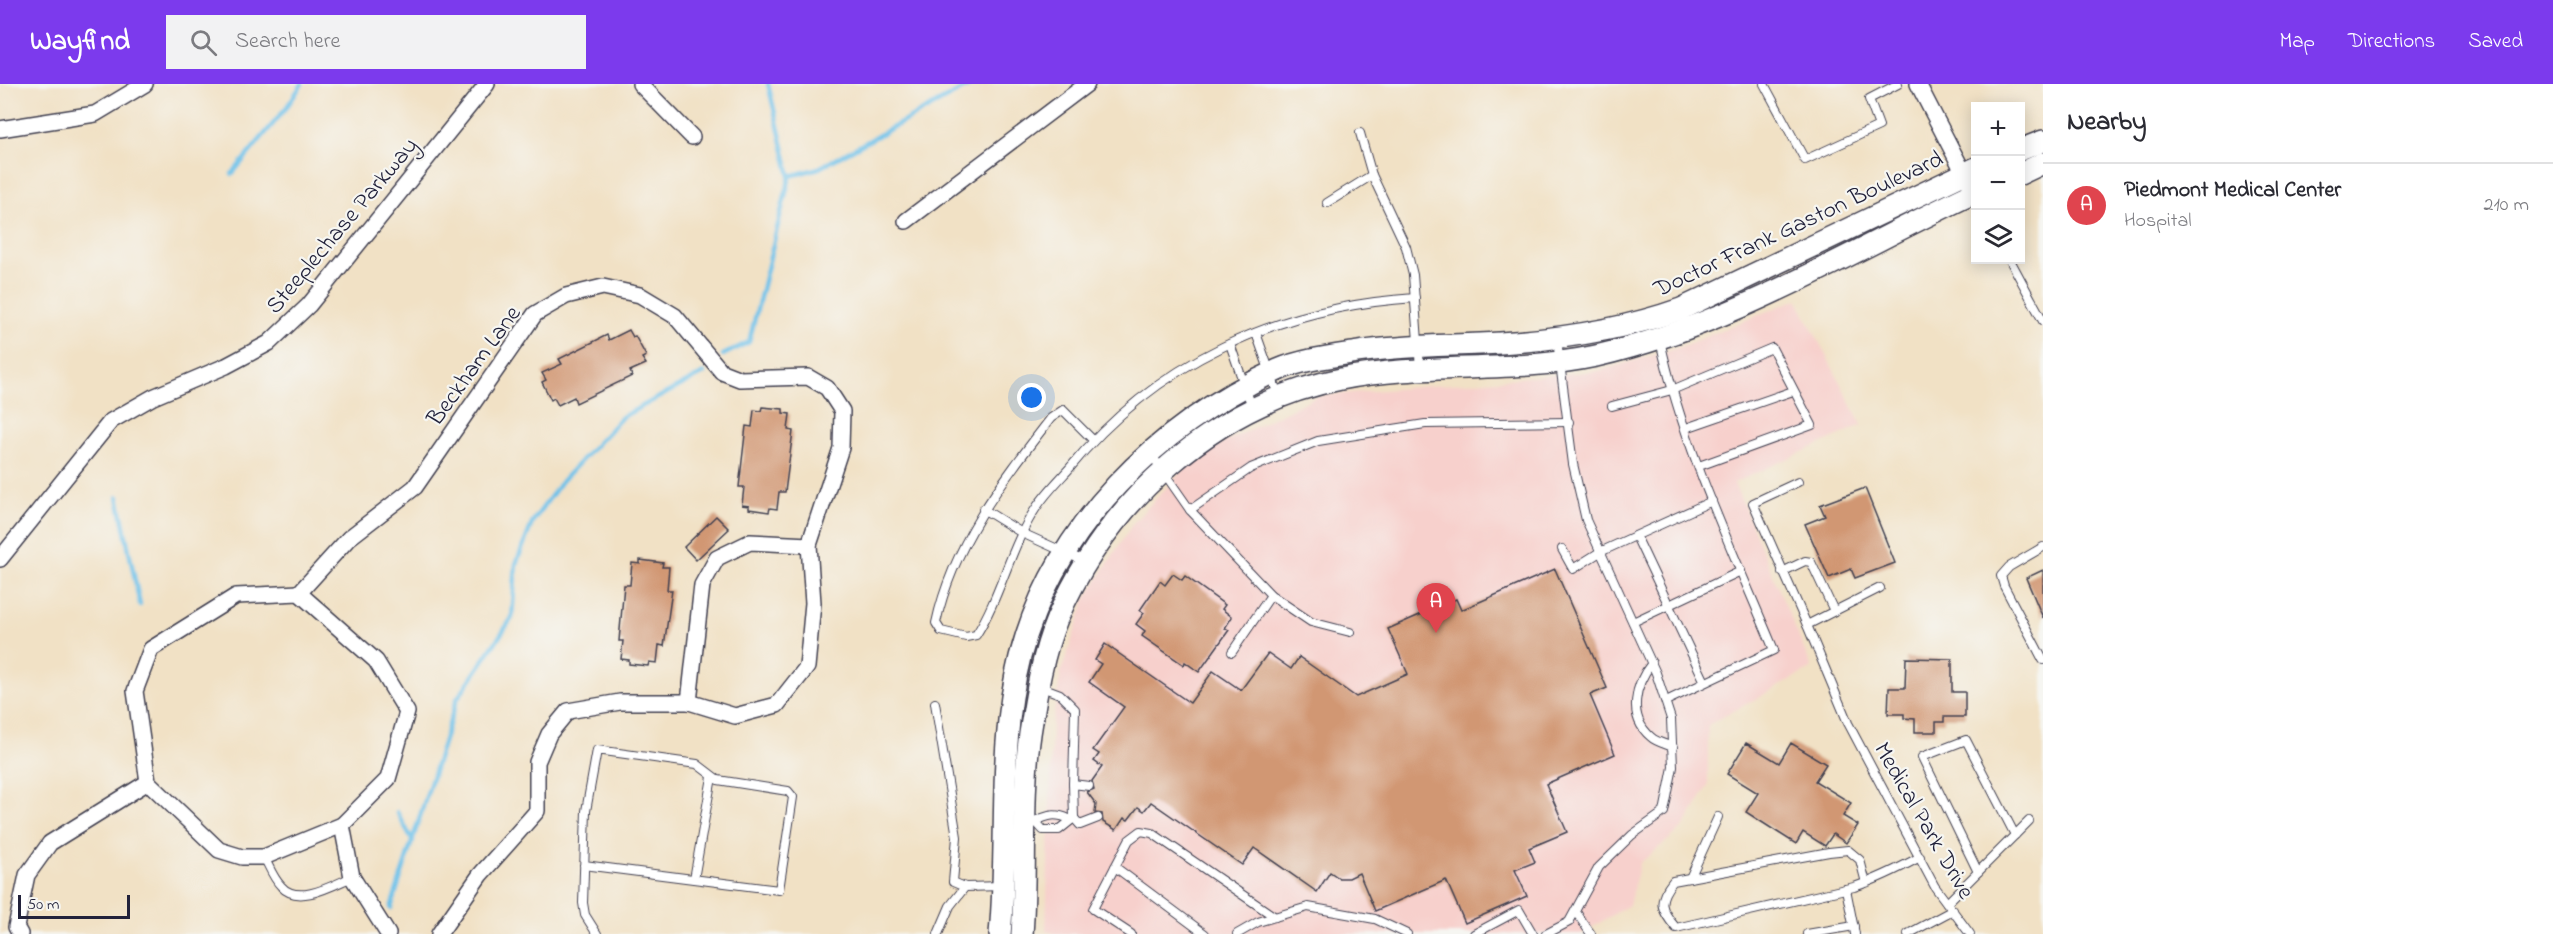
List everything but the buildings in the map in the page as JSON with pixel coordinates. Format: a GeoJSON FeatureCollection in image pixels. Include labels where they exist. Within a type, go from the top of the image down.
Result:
{"type":"FeatureCollection","features":[{"type":"Feature","properties":{"kind":"street"},"geometry":{"type":"LineString","coordinates":[[0,129],[95,114],[145,84]]}},
{"type":"Feature","properties":{"kind":"street","name":"Steeplechase Parkway"},"geometry":{"type":"LineString","coordinates":[[0,559],[111,421],[269,343],[309,305],[487,84]]}},
{"type":"Feature","properties":{"kind":"street"},"geometry":{"type":"LineString","coordinates":[[640,84],[692,137]]}},
{"type":"Feature","properties":{"kind":"street"},"geometry":{"type":"LineString","coordinates":[[906,221],[1088,84]]}},
{"type":"Feature","properties":{"kind":"street"},"geometry":{"type":"LineString","coordinates":[[1918,84],[1970,171]]}},
{"type":"Feature","properties":{"kind":"street"},"geometry":{"type":"LineString","coordinates":[[2025,148],[2043,141]]}},
{"type":"Feature","properties":{"kind":"street"},"geometry":{"type":"LineString","coordinates":[[2025,172],[2043,163]]}},
{"type":"Feature","properties":{"kind":"street","name":"Doctor Frank Gaston Boulevard"},"geometry":{"type":"LineString","coordinates":[[1022,934],[1031,822],[1029,738],[1039,686],[1057,620],[1099,542],[1148,483],[1249,398],[1270,375],[1280,369],[1357,352],[1418,346],[1557,339],[1615,329],[1664,315],[1799,254],[1970,171]]}},
{"type":"Feature","properties":{"kind":"street","name":"Doctor Frank Gaston Boulevard"},"geometry":{"type":"LineString","coordinates":[[1000,934],[1007,755],[1020,657],[1035,612],[1064,554],[1114,485],[1186,424],[1249,398],[1279,397],[1340,379],[1420,369],[1560,361],[1591,357],[1660,339],[1716,319],[1971,195]]}},
{"type":"Feature","properties":{"kind":"street"},"geometry":{"type":"LineString","coordinates":[[1799,254],[1809,274]]}},
{"type":"Feature","properties":{"kind":"street","name":"Beckham Lane"},"geometry":{"type":"LineString","coordinates":[[299,593],[349,538],[415,487],[535,314],[566,296],[603,287],[640,295],[675,316],[722,372],[740,379],[808,377],[827,388],[842,411],[841,448],[809,545],[813,603],[807,667],[777,705],[735,716],[689,702],[620,702],[568,711],[549,734],[537,762],[537,811],[480,874],[440,934]]}},
{"type":"Feature","properties":{"kind":"street"},"geometry":{"type":"LineString","coordinates":[[689,702],[702,585],[717,558],[750,542],[809,545]]}},
{"type":"Feature","properties":{"kind":"street"},"geometry":{"type":"LineString","coordinates":[[299,593],[376,661],[407,712],[388,779],[342,825],[264,857],[242,857],[219,850],[148,782],[135,691],[151,649],[236,596],[299,593]]}},
{"type":"Feature","properties":{"kind":"street"},"geometry":{"type":"LineString","coordinates":[[20,934],[16,927],[27,874],[50,843],[148,782]]}},
{"type":"Feature","properties":{"kind":"street"},"geometry":{"type":"LineString","coordinates":[[342,825],[352,877],[388,934]]}},
{"type":"Feature","properties":{"kind":"lane"},"geometry":{"type":"LineString","coordinates":[[1764,84],[1804,160],[1879,126],[1869,99],[1898,84]]}},
{"type":"Feature","properties":{"kind":"lane"},"geometry":{"type":"LineString","coordinates":[[1360,133],[1372,175],[1406,247],[1415,298],[1420,369]]}},
{"type":"Feature","properties":{"kind":"lane"},"geometry":{"type":"LineString","coordinates":[[1327,204],[1372,175]]}},
{"type":"Feature","properties":{"kind":"lane"},"geometry":{"type":"LineString","coordinates":[[2012,264],[2043,321]]}},
{"type":"Feature","properties":{"kind":"lane"},"geometry":{"type":"LineString","coordinates":[[1092,440],[1063,410],[1056,413],[983,509],[940,605],[936,622],[941,631],[966,637],[976,635],[1022,533],[1036,508],[1092,440],[1134,401],[1180,370],[1230,344],[1284,321],[1329,308],[1415,298]]}},
{"type":"Feature","properties":{"kind":"lane"},"geometry":{"type":"LineString","coordinates":[[1256,333],[1279,397]]}},
{"type":"Feature","properties":{"kind":"lane"},"geometry":{"type":"LineString","coordinates":[[1546,934],[1569,922],[1599,867],[1632,836],[1664,812],[1673,767],[1671,719],[1666,701],[1652,663],[1586,520],[1573,464],[1557,339]]}},
{"type":"Feature","properties":{"kind":"lane"},"geometry":{"type":"LineString","coordinates":[[1660,339],[1672,390],[1699,466],[1774,650],[1666,701]]}},
{"type":"Feature","properties":{"kind":"lane"},"geometry":{"type":"LineString","coordinates":[[1230,344],[1249,398]]}},
{"type":"Feature","properties":{"kind":"lane"},"geometry":{"type":"LineString","coordinates":[[1612,406],[1672,390],[1772,348],[1812,425],[1699,466]]}},
{"type":"Feature","properties":{"kind":"lane"},"geometry":{"type":"LineString","coordinates":[[1686,428],[1793,391]]}},
{"type":"Feature","properties":{"kind":"lane"},"geometry":{"type":"LineString","coordinates":[[1190,510],[1251,468],[1318,441],[1425,424],[1569,422]]}},
{"type":"Feature","properties":{"kind":"lane"},"geometry":{"type":"LineString","coordinates":[[1150,453],[1190,510],[1271,595],[1311,622],[1350,632]]}},
{"type":"Feature","properties":{"kind":"lane","name":"Medical Park Drive"},"geometry":{"type":"LineString","coordinates":[[1798,482],[1753,503],[1848,723],[1935,887],[1970,934]]}},
{"type":"Feature","properties":{"kind":"lane"},"geometry":{"type":"LineString","coordinates":[[1562,549],[1573,569],[1600,552],[1712,501]]}},
{"type":"Feature","properties":{"kind":"lane"},"geometry":{"type":"LineString","coordinates":[[983,509],[1022,533],[1064,554],[1087,562]]}},
{"type":"Feature","properties":{"kind":"lane"},"geometry":{"type":"LineString","coordinates":[[1636,536],[1705,682]]}},
{"type":"Feature","properties":{"kind":"lane"},"geometry":{"type":"LineString","coordinates":[[2043,547],[2009,567],[2001,576],[2043,660]]}},
{"type":"Feature","properties":{"kind":"lane"},"geometry":{"type":"LineString","coordinates":[[1782,572],[1805,561],[1811,562],[1834,611]]}},
{"type":"Feature","properties":{"kind":"lane"},"geometry":{"type":"LineString","coordinates":[[1633,622],[1741,571]]}},
{"type":"Feature","properties":{"kind":"lane"},"geometry":{"type":"LineString","coordinates":[[1807,625],[1880,588]]}},
{"type":"Feature","properties":{"kind":"lane"},"geometry":{"type":"LineString","coordinates":[[1232,652],[1271,595]]}},
{"type":"Feature","properties":{"kind":"lane"},"geometry":{"type":"LineString","coordinates":[[1652,663],[1641,676],[1636,690],[1636,705],[1640,721],[1651,737],[1672,747]]}},
{"type":"Feature","properties":{"kind":"lane"},"geometry":{"type":"LineString","coordinates":[[1039,686],[1060,694],[1075,709],[1072,819],[1059,830],[1043,830],[1031,822],[1043,815],[1058,814],[1072,819],[1080,825],[1098,818]]}},
{"type":"Feature","properties":{"kind":"lane"},"geometry":{"type":"LineString","coordinates":[[935,703],[957,837],[953,882],[965,887],[1003,886],[1025,889]]}},
{"type":"Feature","properties":{"kind":"lane"},"geometry":{"type":"LineString","coordinates":[[1978,872],[1922,757],[1966,740],[2015,835]]}},
{"type":"Feature","properties":{"kind":"lane"},"geometry":{"type":"LineString","coordinates":[[584,865],[778,890],[792,794],[788,791],[712,777],[697,764],[597,750],[586,811],[584,865],[585,915],[597,934]]}},
{"type":"Feature","properties":{"kind":"lane"},"geometry":{"type":"LineString","coordinates":[[694,879],[712,777]]}},
{"type":"Feature","properties":{"kind":"lane"},"geometry":{"type":"LineString","coordinates":[[1073,784],[1089,786]]}},
{"type":"Feature","properties":{"kind":"lane"},"geometry":{"type":"LineString","coordinates":[[1690,878],[1718,817]]}},
{"type":"Feature","properties":{"kind":"lane"},"geometry":{"type":"LineString","coordinates":[[1947,903],[2029,821]]}},
{"type":"Feature","properties":{"kind":"lane"},"geometry":{"type":"LineString","coordinates":[[1131,934],[1093,909],[1129,840],[1141,831],[1152,833],[1275,917]]}},
{"type":"Feature","properties":{"kind":"lane"},"geometry":{"type":"LineString","coordinates":[[1866,883],[1860,860],[1848,850],[1673,881],[1663,894],[1663,913],[1676,928],[1846,889],[1866,883],[1920,857]]}},
{"type":"Feature","properties":{"kind":"lane"},"geometry":{"type":"LineString","coordinates":[[264,857],[282,888],[292,892],[320,891],[352,877]]}},
{"type":"Feature","properties":{"kind":"lane"},"geometry":{"type":"LineString","coordinates":[[1115,867],[1204,934]]}},
{"type":"Feature","properties":{"kind":"lane"},"geometry":{"type":"LineString","coordinates":[[938,934],[950,906],[965,887]]}},
{"type":"Feature","properties":{"kind":"lane"},"geometry":{"type":"LineString","coordinates":[[1807,934],[1855,930],[1846,889]]}},
{"type":"Feature","properties":{"kind":"lane"},"geometry":{"type":"LineString","coordinates":[[1237,934],[1258,922],[1308,907],[1375,919],[1407,934]]}},
{"type":"Feature","properties":{"kind":"lane"},"geometry":{"type":"LineString","coordinates":[[1474,934],[1519,910],[1533,934]]}},
{"type":"Feature","properties":{"kind":"lane"},"geometry":{"type":"LineString","coordinates":[[1908,934],[1953,910]]}},
{"type":"Feature","properties":{"kind":"lane"},"geometry":{"type":"LineString","coordinates":[[1576,912],[1591,934]]}},
{"type":"Feature","properties":{"kind":"shaded area"},"geometry":{"type":"Polygon","coordinates":[[[1797,299],[1862,425],[1734,483],[1812,668],[1708,725],[1708,786],[1683,828],[1640,863],[1629,905],[1581,934],[1056,934],[1046,931],[1052,724],[1061,672],[1086,598],[1133,523],[1195,457],[1317,396],[1598,371],[1678,348],[1797,299]]]}},
{"type":"Feature","properties":{"kind":"waterway"},"geometry":{"type":"LineString","coordinates":[[232,174],[286,108],[302,84]]}},
{"type":"Feature","properties":{"kind":"waterway"},"geometry":{"type":"LineString","coordinates":[[768,84],[790,176]]}},
{"type":"Feature","properties":{"kind":"waterway"},"geometry":{"type":"LineString","coordinates":[[723,355],[749,342],[790,176],[819,168],[972,84]]}},
{"type":"Feature","properties":{"kind":"waterway"},"geometry":{"type":"LineString","coordinates":[[391,908],[457,699],[512,618],[516,564],[533,521],[562,481],[622,417],[704,373]]}},
{"type":"Feature","properties":{"kind":"waterway"},"geometry":{"type":"LineString","coordinates":[[118,497],[140,605]]}},
{"type":"Feature","properties":{"kind":"waterway"},"geometry":{"type":"LineString","coordinates":[[397,812],[413,841]]}},
{"type":"Feature","properties":{"kind":"place","name":"Piedmont Medical Center"},"geometry":{"type":"Point","coordinates":[1436,633]}}]}
